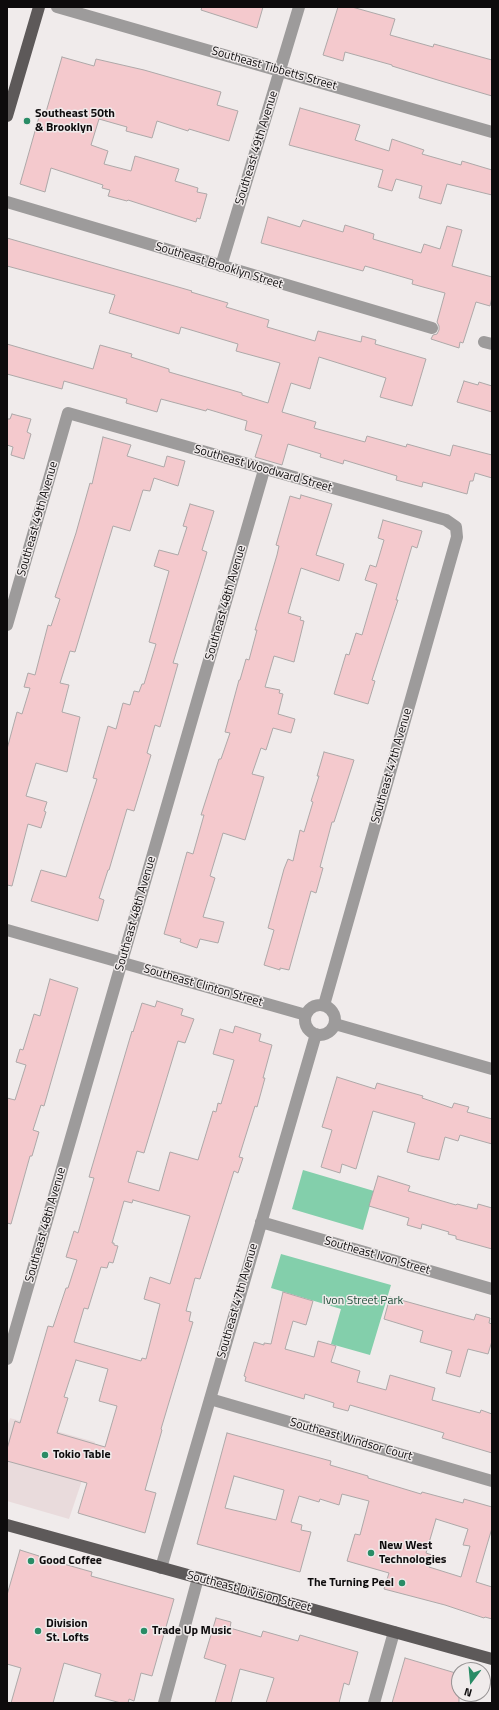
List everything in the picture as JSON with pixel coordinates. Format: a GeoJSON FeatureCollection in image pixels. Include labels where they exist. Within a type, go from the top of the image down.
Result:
{"type":"FeatureCollection","features":[{"type":"Feature","properties":{"kind":"main road"},"geometry":{"type":"LineString","coordinates":[[7,116],[39,7]]}},
{"type":"Feature","properties":{"kind":"main road","name":"Southeast Division Street"},"geometry":{"type":"LineString","coordinates":[[7,1524],[492,1660]]}},
{"type":"Feature","properties":{"kind":"street","name":"Southeast Tibbetts Street"},"geometry":{"type":"LineString","coordinates":[[56,7],[492,132]]}},
{"type":"Feature","properties":{"kind":"street","name":"Southeast 49th Avenue"},"geometry":{"type":"LineString","coordinates":[[221,266],[299,7]]}},
{"type":"Feature","properties":{"kind":"street","name":"Southeast Brooklyn Street"},"geometry":{"type":"LineString","coordinates":[[7,202],[432,328]]}},
{"type":"Feature","properties":{"kind":"street","name":"Southeast 49th Avenue"},"geometry":{"type":"LineString","coordinates":[[7,625],[68,413]]}},
{"type":"Feature","properties":{"kind":"street","name":"Southeast Woodward Street"},"geometry":{"type":"LineString","coordinates":[[68,413],[264,470],[446,520],[456,527]]}},
{"type":"Feature","properties":{"kind":"street","name":"Southeast 48th Avenue"},"geometry":{"type":"LineString","coordinates":[[7,1359],[264,470]]}},
{"type":"Feature","properties":{"kind":"street","name":"Southeast 47th Avenue"},"geometry":{"type":"LineString","coordinates":[[324,1005],[457,537],[456,527]]}},
{"type":"Feature","properties":{"kind":"street","name":"Southeast Clinton Street"},"geometry":{"type":"LineString","coordinates":[[7,930],[306,1015]]}},
{"type":"Feature","properties":{"kind":"street"},"geometry":{"type":"LineString","coordinates":[[324,1005],[333,1011],[336,1019],[335,1024],[328,1033],[322,1035],[316,1034],[310,1031],[307,1026],[306,1015],[313,1006],[324,1005]]}},
{"type":"Feature","properties":{"kind":"street"},"geometry":{"type":"LineString","coordinates":[[335,1024],[492,1069]]}},
{"type":"Feature","properties":{"kind":"street","name":"Southeast 47th Avenue"},"geometry":{"type":"LineString","coordinates":[[161,1568],[316,1034]]}},
{"type":"Feature","properties":{"kind":"street","name":"Southeast Ivon Street"},"geometry":{"type":"LineString","coordinates":[[261,1222],[492,1289]]}},
{"type":"Feature","properties":{"kind":"street","name":"Southeast Windsor Court"},"geometry":{"type":"LineString","coordinates":[[210,1399],[492,1481]]}},
{"type":"Feature","properties":{"kind":"street"},"geometry":{"type":"LineString","coordinates":[[164,1703],[198,1578]]}},
{"type":"Feature","properties":{"kind":"street"},"geometry":{"type":"LineString","coordinates":[[374,1703],[394,1632]]}},
{"type":"Feature","properties":{"kind":"shaded area"},"geometry":{"type":"Polygon","coordinates":[[[10,1418],[95,1442],[69,1519],[7,1501],[7,1427],[10,1418]]]}},
{"type":"Feature","properties":{"kind":"green space"},"geometry":{"type":"Polygon","coordinates":[[[303,1170],[374,1191],[363,1230],[292,1209],[303,1170]]]}},
{"type":"Feature","properties":{"kind":"green space","name":"Ivon Street Park"},"geometry":{"type":"Polygon","coordinates":[[[281,1254],[391,1285],[370,1355],[331,1344],[341,1309],[271,1288],[281,1254]]]}},
{"type":"Feature","properties":{"kind":"building"},"geometry":{"type":"Polygon","coordinates":[[[202,7],[263,7],[257,28],[201,10],[202,7]]]}},
{"type":"Feature","properties":{"kind":"building"},"geometry":{"type":"Polygon","coordinates":[[[338,7],[352,7],[395,19],[390,35],[433,47],[434,44],[492,60],[492,96],[345,52],[343,61],[323,55],[338,7]]]}},
{"type":"Feature","properties":{"kind":"building"},"geometry":{"type":"Polygon","coordinates":[[[62,57],[94,66],[96,59],[144,70],[221,92],[217,105],[238,111],[229,141],[189,129],[188,131],[157,121],[152,138],[126,131],[127,127],[99,119],[91,145],[108,151],[104,164],[131,171],[135,156],[179,169],[175,181],[198,188],[197,192],[207,194],[200,219],[197,218],[196,222],[128,200],[108,196],[110,190],[102,188],[103,185],[51,168],[45,192],[20,184],[41,110],[46,112],[62,57]]]}},
{"type":"Feature","properties":{"kind":"building"},"geometry":{"type":"Polygon","coordinates":[[[300,108],[360,125],[355,140],[389,151],[392,139],[424,150],[422,154],[461,165],[462,161],[492,170],[492,195],[447,184],[441,204],[419,198],[422,186],[396,179],[392,191],[378,187],[383,170],[289,145],[300,108]]]}},
{"type":"Feature","properties":{"kind":"building"},"geometry":{"type":"Polygon","coordinates":[[[268,217],[300,227],[303,220],[343,232],[345,225],[374,234],[373,239],[421,253],[424,244],[440,249],[447,226],[462,230],[452,266],[492,277],[492,297],[490,306],[476,302],[463,343],[460,342],[459,348],[431,339],[439,330],[437,322],[445,293],[412,284],[413,280],[365,266],[363,271],[261,243],[268,217]]]}},
{"type":"Feature","properties":{"kind":"building"},"geometry":{"type":"Polygon","coordinates":[[[7,238],[192,291],[191,292],[228,303],[226,307],[269,320],[267,327],[315,341],[318,331],[361,342],[362,336],[376,340],[375,344],[426,359],[412,406],[380,397],[386,378],[319,357],[310,389],[291,383],[282,412],[316,422],[314,428],[365,442],[367,436],[406,447],[407,444],[450,456],[453,445],[492,455],[492,478],[475,473],[473,481],[470,481],[467,494],[423,482],[422,487],[396,480],[397,476],[344,460],[343,464],[320,457],[321,454],[288,444],[282,465],[255,457],[262,435],[245,430],[247,421],[207,409],[206,411],[161,399],[157,412],[126,403],[127,399],[64,381],[62,389],[7,374],[7,344],[93,369],[100,345],[132,354],[131,357],[169,369],[169,372],[242,393],[242,395],[268,403],[280,363],[236,351],[238,344],[181,327],[179,334],[109,313],[115,295],[7,266],[7,238]]]}},
{"type":"Feature","properties":{"kind":"building"},"geometry":{"type":"Polygon","coordinates":[[[464,381],[478,385],[479,382],[492,386],[492,412],[457,402],[464,381]]]}},
{"type":"Feature","properties":{"kind":"building"},"geometry":{"type":"Polygon","coordinates":[[[12,414],[31,419],[27,432],[31,434],[24,459],[11,455],[13,447],[7,445],[7,419],[10,419],[12,414]]]}},
{"type":"Feature","properties":{"kind":"building"},"geometry":{"type":"Polygon","coordinates":[[[103,437],[131,445],[127,456],[164,467],[167,456],[185,461],[178,486],[154,478],[150,491],[143,490],[130,531],[113,526],[75,652],[70,651],[60,683],[69,685],[62,712],[80,717],[67,772],[36,763],[26,796],[47,802],[44,811],[46,812],[41,828],[28,824],[12,886],[7,885],[7,749],[17,712],[22,714],[30,688],[24,687],[28,673],[35,675],[48,625],[51,626],[60,599],[55,597],[76,533],[90,483],[92,484],[103,437]]]}},
{"type":"Feature","properties":{"kind":"building"},"geometry":{"type":"Polygon","coordinates":[[[301,495],[332,504],[316,555],[344,564],[339,581],[301,568],[288,613],[301,617],[300,620],[304,621],[294,662],[274,656],[265,687],[280,690],[279,693],[283,694],[278,714],[295,719],[291,733],[273,728],[266,750],[261,748],[252,774],[264,777],[245,840],[223,833],[210,876],[215,878],[203,917],[224,922],[218,943],[200,939],[197,948],[180,942],[181,939],[164,934],[187,852],[193,854],[204,815],[201,815],[219,759],[221,759],[230,733],[225,732],[246,659],[249,660],[257,630],[255,630],[277,555],[279,546],[276,545],[290,496],[300,499],[301,495]]]}},
{"type":"Feature","properties":{"kind":"building"},"geometry":{"type":"Polygon","coordinates":[[[190,504],[214,511],[202,550],[207,552],[173,663],[178,664],[160,727],[155,725],[147,753],[151,755],[134,811],[127,809],[99,898],[104,900],[98,921],[31,901],[41,870],[66,877],[97,779],[93,778],[108,726],[116,729],[123,703],[130,705],[134,691],[139,692],[142,684],[144,684],[156,644],[149,642],[169,571],[154,566],[159,550],[178,555],[187,527],[183,526],[190,504]]]}},
{"type":"Feature","properties":{"kind":"building"},"geometry":{"type":"Polygon","coordinates":[[[383,520],[422,531],[417,548],[412,546],[396,600],[398,600],[372,680],[375,681],[368,704],[334,694],[346,654],[349,655],[356,633],[362,635],[377,584],[365,580],[370,565],[376,567],[384,540],[378,538],[383,520]]]}},
{"type":"Feature","properties":{"kind":"building"},"geometry":{"type":"Polygon","coordinates":[[[324,752],[354,760],[334,822],[332,822],[320,867],[323,868],[316,893],[311,891],[289,970],[280,968],[280,970],[264,965],[274,930],[268,928],[284,869],[288,859],[293,861],[300,830],[304,832],[313,802],[311,801],[319,776],[317,776],[324,752]]]}},
{"type":"Feature","properties":{"kind":"building"},"geometry":{"type":"Polygon","coordinates":[[[50,979],[78,988],[44,1106],[41,1105],[33,1130],[39,1132],[32,1156],[30,1156],[11,1224],[7,1223],[7,1098],[15,1100],[26,1065],[16,1062],[20,1049],[23,1050],[34,1014],[40,1016],[50,979]]]}},
{"type":"Feature","properties":{"kind":"building"},"geometry":{"type":"Polygon","coordinates":[[[157,1001],[183,1009],[181,1015],[194,1019],[185,1043],[178,1041],[144,1153],[137,1151],[128,1182],[159,1191],[170,1152],[198,1160],[213,1111],[216,1112],[218,1103],[221,1104],[234,1060],[213,1054],[220,1029],[233,1033],[235,1026],[261,1034],[259,1041],[272,1045],[257,1107],[255,1106],[239,1157],[243,1158],[238,1173],[234,1171],[200,1279],[195,1278],[186,1311],[191,1312],[189,1321],[193,1322],[161,1429],[162,1430],[145,1490],[156,1493],[145,1533],[78,1513],[87,1483],[7,1461],[7,1449],[15,1421],[20,1423],[48,1326],[53,1327],[77,1260],[66,1257],[74,1231],[78,1233],[94,1178],[89,1177],[132,1031],[133,1032],[142,1003],[155,1007],[157,1001]],[[133,1200],[132,1203],[124,1201],[112,1243],[118,1246],[113,1263],[109,1262],[107,1268],[101,1267],[88,1309],[84,1308],[74,1342],[141,1361],[142,1358],[146,1359],[160,1304],[144,1299],[150,1277],[170,1284],[190,1216],[133,1200]],[[76,1360],[64,1397],[68,1398],[57,1433],[105,1447],[117,1406],[99,1401],[108,1369],[76,1360]]]}},
{"type":"Feature","properties":{"kind":"building"},"geometry":{"type":"Polygon","coordinates":[[[337,1077],[375,1089],[377,1083],[423,1096],[422,1098],[452,1108],[454,1103],[469,1107],[467,1112],[492,1119],[492,1144],[460,1135],[458,1141],[445,1137],[439,1160],[421,1156],[407,1152],[415,1123],[373,1111],[356,1169],[342,1164],[340,1173],[321,1167],[332,1130],[322,1127],[337,1077]]]}},
{"type":"Feature","properties":{"kind":"building"},"geometry":{"type":"Polygon","coordinates":[[[378,1176],[410,1186],[408,1191],[456,1205],[477,1209],[478,1204],[492,1208],[492,1249],[456,1239],[456,1236],[448,1234],[449,1232],[422,1224],[421,1229],[407,1225],[409,1218],[369,1206],[378,1176]]]}},
{"type":"Feature","properties":{"kind":"building"},"geometry":{"type":"Polygon","coordinates":[[[283,1292],[313,1301],[306,1325],[293,1321],[285,1349],[314,1357],[318,1341],[336,1346],[331,1362],[360,1371],[357,1382],[386,1390],[390,1375],[435,1388],[432,1400],[480,1413],[481,1410],[492,1414],[492,1453],[442,1438],[444,1433],[350,1405],[348,1411],[333,1407],[334,1403],[305,1394],[304,1399],[245,1381],[246,1377],[244,1376],[254,1342],[264,1345],[264,1343],[271,1344],[283,1292]]]}},
{"type":"Feature","properties":{"kind":"building"},"geometry":{"type":"Polygon","coordinates":[[[390,1297],[474,1320],[476,1314],[490,1318],[489,1323],[492,1324],[492,1341],[488,1354],[468,1349],[460,1377],[446,1373],[452,1351],[420,1342],[423,1331],[384,1319],[390,1297]]]}},
{"type":"Feature","properties":{"kind":"building"},"geometry":{"type":"Polygon","coordinates":[[[227,1433],[331,1461],[330,1465],[421,1494],[422,1492],[463,1503],[464,1499],[492,1507],[492,1528],[476,1582],[492,1587],[492,1619],[384,1589],[389,1573],[347,1561],[355,1534],[360,1535],[369,1501],[342,1494],[339,1505],[320,1499],[319,1502],[299,1496],[291,1522],[302,1525],[301,1530],[311,1532],[300,1572],[197,1544],[227,1433]],[[234,1476],[225,1508],[276,1520],[284,1490],[234,1476]],[[436,1519],[426,1553],[432,1555],[429,1567],[461,1577],[470,1546],[463,1545],[468,1529],[436,1519]]]}},
{"type":"Feature","properties":{"kind":"building"},"geometry":{"type":"Polygon","coordinates":[[[20,1550],[92,1572],[91,1576],[174,1599],[152,1676],[141,1673],[134,1701],[129,1699],[128,1703],[121,1703],[95,1696],[101,1674],[64,1663],[53,1703],[11,1703],[21,1668],[7,1664],[7,1595],[20,1550]]]}},
{"type":"Feature","properties":{"kind":"building"},"geometry":{"type":"Polygon","coordinates":[[[216,1618],[231,1622],[230,1628],[261,1637],[263,1631],[298,1641],[300,1635],[358,1652],[349,1685],[344,1683],[339,1703],[266,1703],[274,1678],[240,1669],[231,1703],[215,1703],[226,1665],[204,1658],[216,1618]]]}},
{"type":"Feature","properties":{"kind":"building"},"geometry":{"type":"Polygon","coordinates":[[[405,1658],[451,1672],[451,1702],[459,1702],[459,1703],[392,1703],[405,1658]]]}},
{"type":"Feature","properties":{"kind":"place","name":"Southeast 50th & Brooklyn"},"geometry":{"type":"Point","coordinates":[27,121]}},
{"type":"Feature","properties":{"kind":"place","name":"Tokio Table"},"geometry":{"type":"Point","coordinates":[45,1455]}},
{"type":"Feature","properties":{"kind":"place","name":"New West Technologies"},"geometry":{"type":"Point","coordinates":[371,1553]}},
{"type":"Feature","properties":{"kind":"place","name":"Good Coffee"},"geometry":{"type":"Point","coordinates":[31,1561]}},
{"type":"Feature","properties":{"kind":"place","name":"The Turning Peel"},"geometry":{"type":"Point","coordinates":[402,1583]}},
{"type":"Feature","properties":{"kind":"place","name":"Division St. Lofts"},"geometry":{"type":"Point","coordinates":[38,1631]}},
{"type":"Feature","properties":{"kind":"place","name":"Trade Up Music"},"geometry":{"type":"Point","coordinates":[144,1631]}}]}
